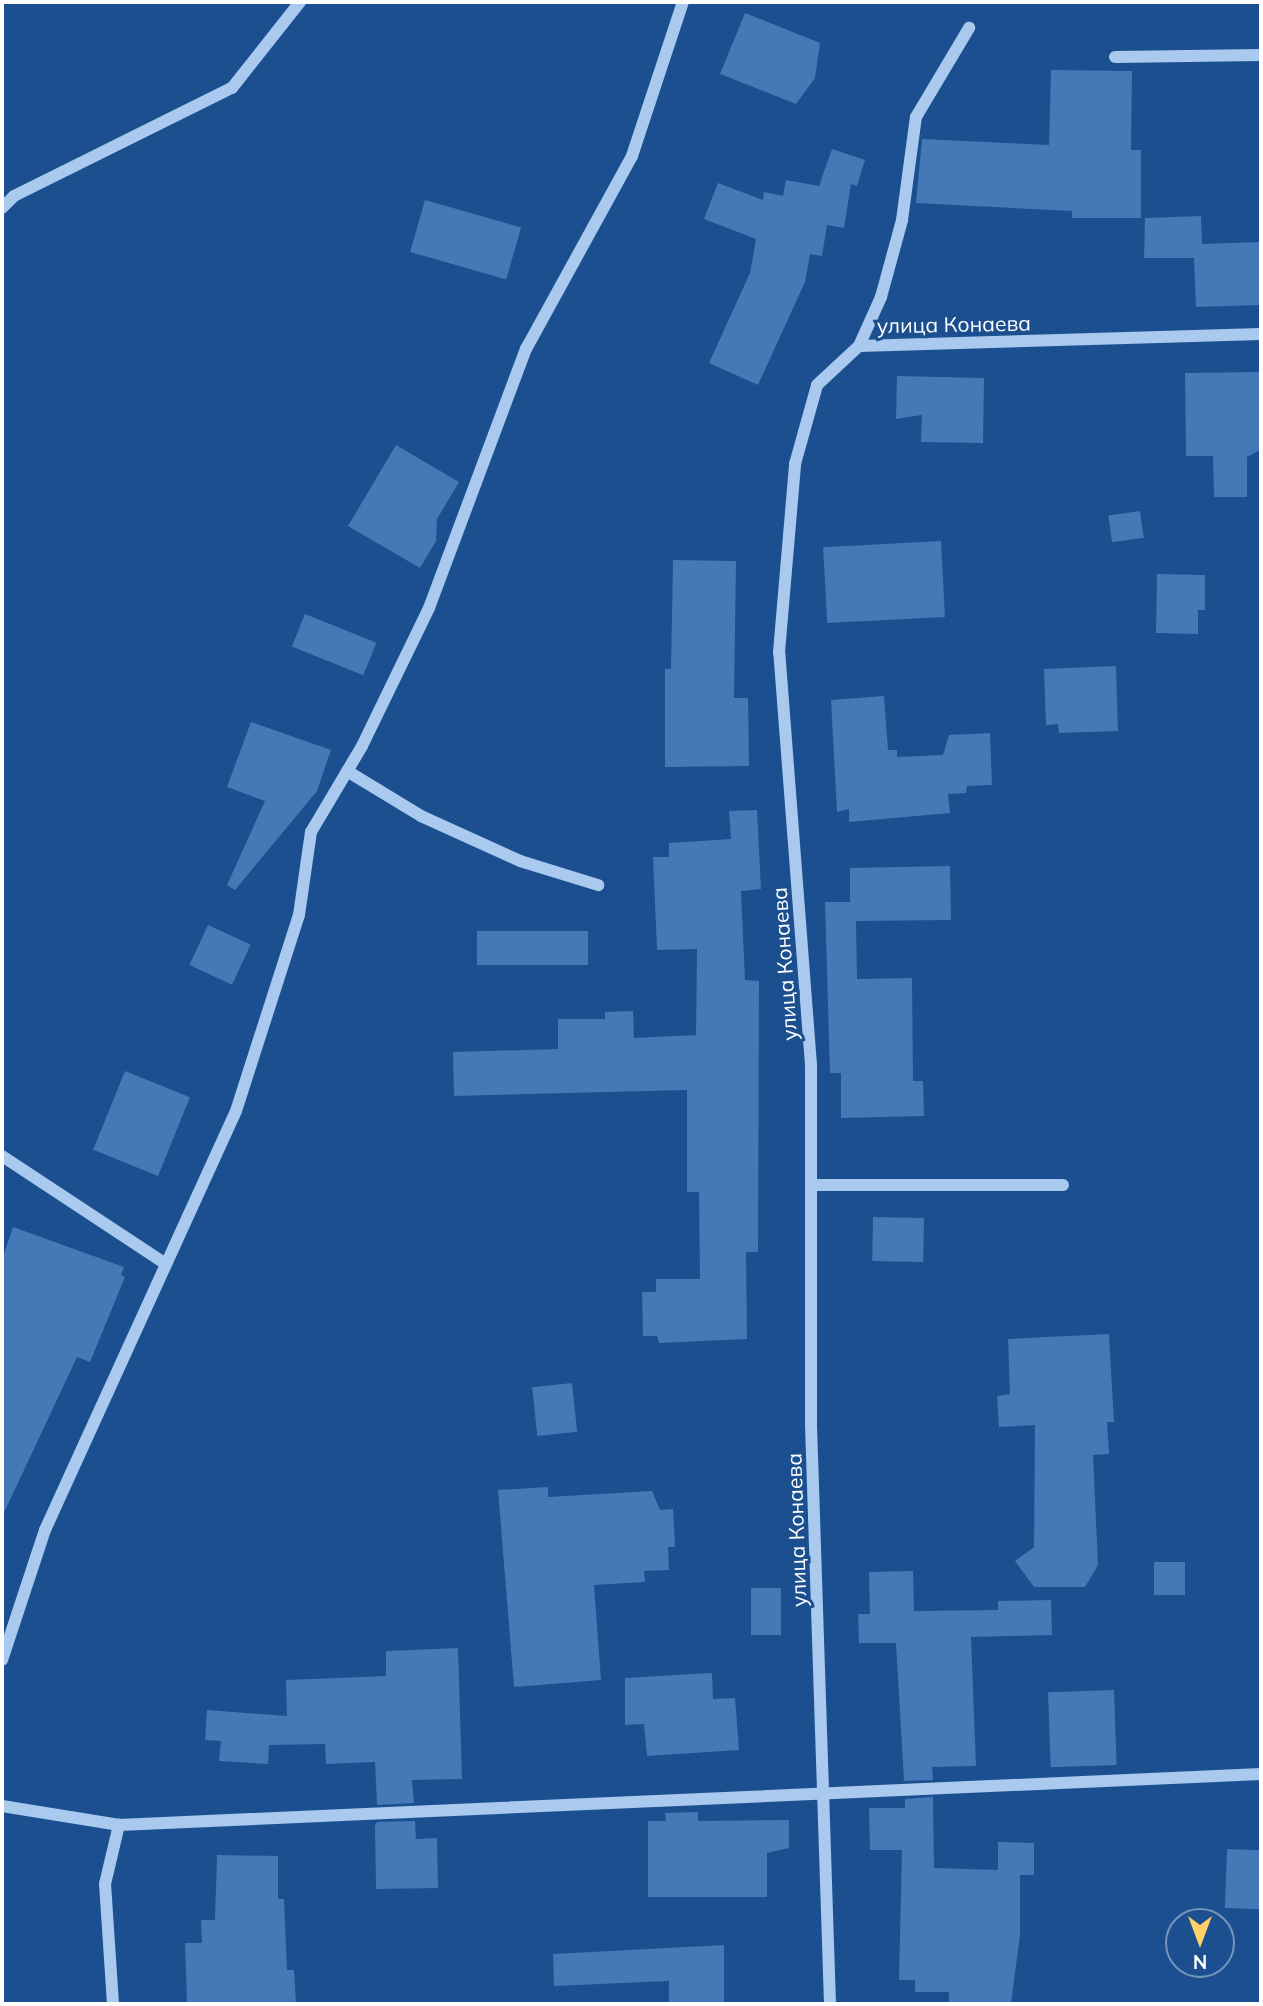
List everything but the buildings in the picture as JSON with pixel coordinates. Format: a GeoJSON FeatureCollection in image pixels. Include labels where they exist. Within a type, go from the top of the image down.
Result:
{"type":"FeatureCollection","features":[{"type":"Feature","properties":{"kind":"street"},"geometry":{"type":"LineString","coordinates":[[2,208],[14,196],[232,88],[300,2]]}},
{"type":"Feature","properties":{"kind":"street"},"geometry":{"type":"LineString","coordinates":[[2,1660],[45,1530],[164,1263],[236,1111],[299,915],[311,832],[347,771],[429,608],[526,349],[632,156],[683,2]]}},
{"type":"Feature","properties":{"kind":"street"},"geometry":{"type":"LineString","coordinates":[[859,346],[881,297],[902,220],[916,117],[969,28]]}},
{"type":"Feature","properties":{"kind":"street"},"geometry":{"type":"LineString","coordinates":[[1115,57],[1261,55]]}},
{"type":"Feature","properties":{"kind":"street","name":"улица Конаева"},"geometry":{"type":"LineString","coordinates":[[830,2004],[811,1424],[811,1065],[779,652],[795,464],[817,385],[859,346],[1261,334]]}},
{"type":"Feature","properties":{"kind":"street"},"geometry":{"type":"LineString","coordinates":[[347,771],[421,816],[520,862],[598,885]]}},
{"type":"Feature","properties":{"kind":"street"},"geometry":{"type":"LineString","coordinates":[[2,1156],[164,1263]]}},
{"type":"Feature","properties":{"kind":"street"},"geometry":{"type":"LineString","coordinates":[[812,1185],[1063,1185]]}},
{"type":"Feature","properties":{"kind":"street"},"geometry":{"type":"LineString","coordinates":[[2,1806],[119,1825],[825,1791],[1261,1774]]}},
{"type":"Feature","properties":{"kind":"street"},"geometry":{"type":"LineString","coordinates":[[113,2004],[105,1884],[119,1825]]}}]}
